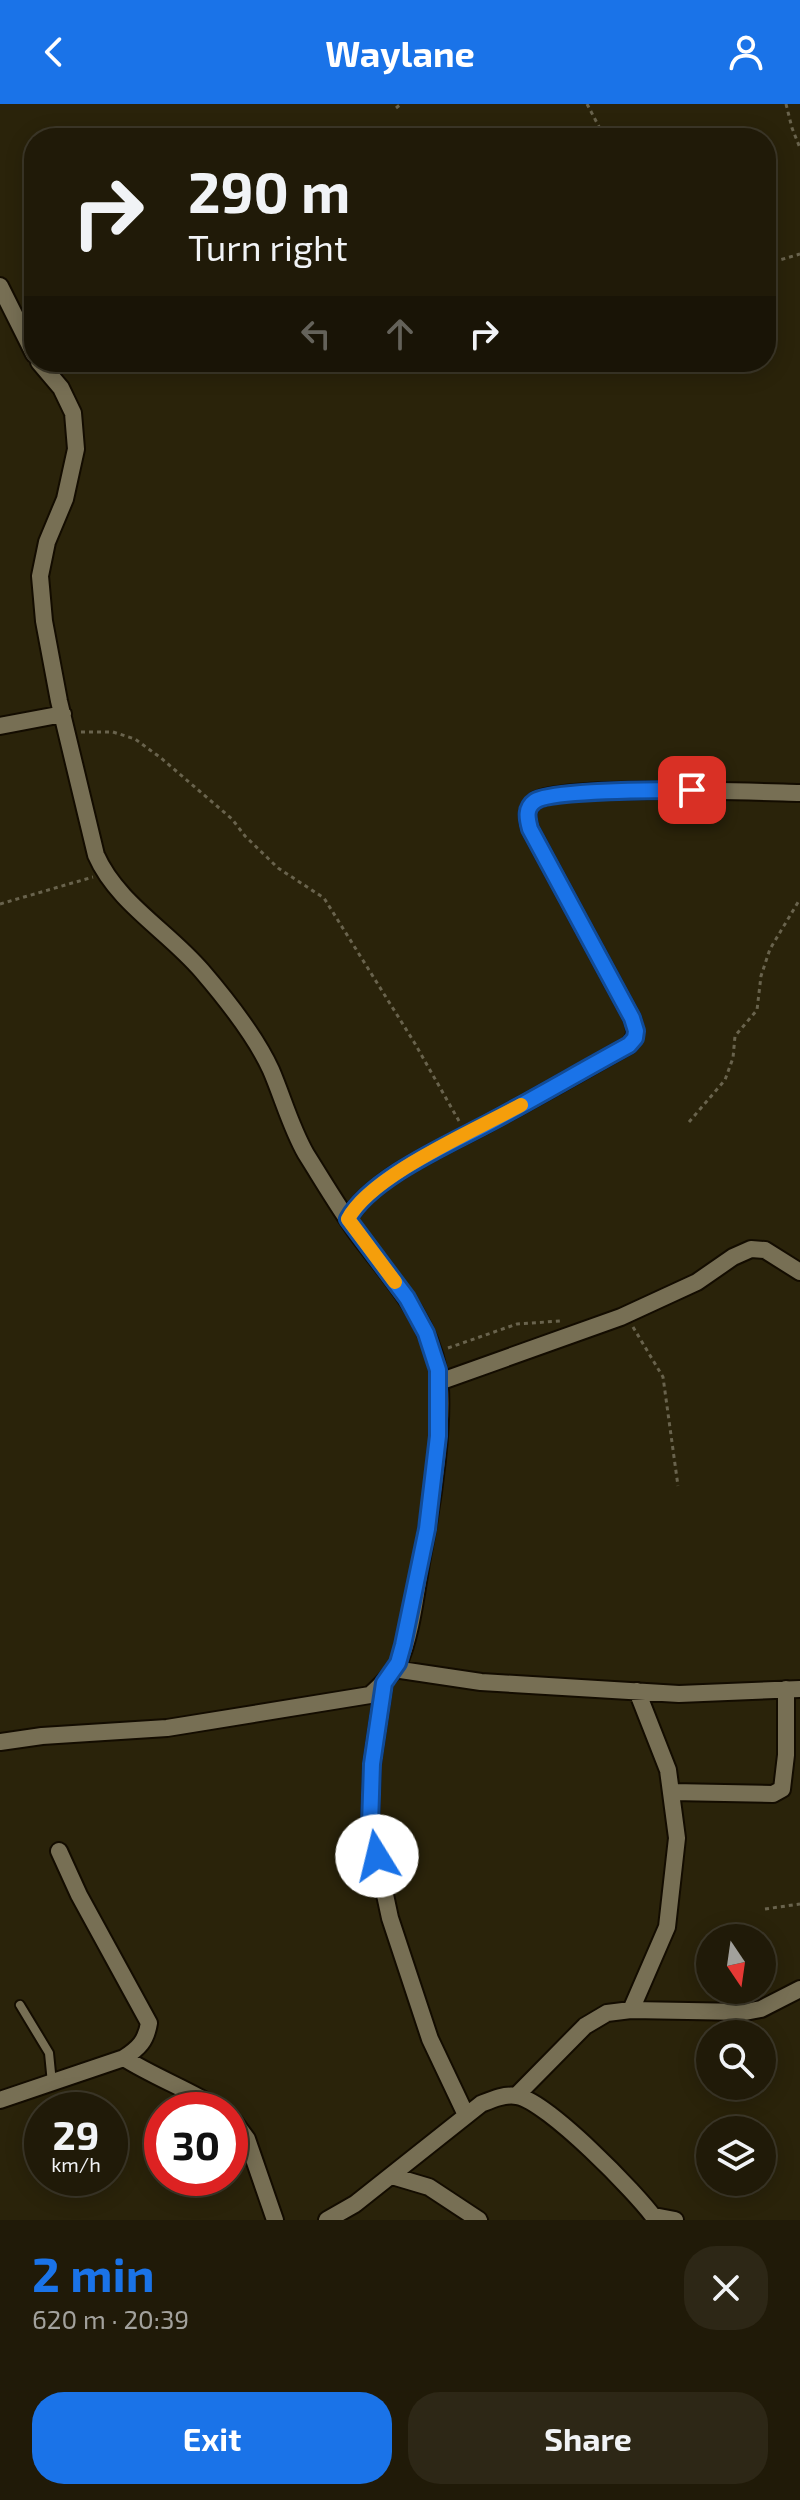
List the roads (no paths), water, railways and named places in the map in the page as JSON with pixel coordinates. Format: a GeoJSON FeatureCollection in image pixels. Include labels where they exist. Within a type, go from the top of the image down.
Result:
{"type":"FeatureCollection","features":[{"type":"Feature","properties":{"kind":"street"},"geometry":{"type":"LineString","coordinates":[[0,286],[24,334]]}},
{"type":"Feature","properties":{"kind":"street"},"geometry":{"type":"LineString","coordinates":[[0,1742],[42,1736],[167,1728],[370,1695],[384,1683],[398,1663],[408,1628],[427,1529],[438,1436],[439,1382],[433,1353],[407,1298],[348,1219],[305,1152],[270,1068],[238,1018],[181,948],[121,894],[104,874],[96,855],[44,621],[40,576],[47,542],[65,499],[76,449],[73,413],[61,388],[47,372]]}},
{"type":"Feature","properties":{"kind":"street"},"geometry":{"type":"LineString","coordinates":[[0,726],[63,714]]}},
{"type":"Feature","properties":{"kind":"street"},"geometry":{"type":"LineString","coordinates":[[348,1219],[365,1196],[425,1156],[629,1045],[635,1038],[636,1031],[628,1009],[530,829],[526,817],[528,808],[537,799],[565,794],[664,790],[800,793]]}},
{"type":"Feature","properties":{"kind":"street"},"geometry":{"type":"LineString","coordinates":[[327,1186],[365,1196]]}},
{"type":"Feature","properties":{"kind":"street"},"geometry":{"type":"LineString","coordinates":[[439,1382],[621,1317],[697,1282],[733,1257],[751,1249],[765,1250],[800,1272]]}},
{"type":"Feature","properties":{"kind":"street"},"geometry":{"type":"LineString","coordinates":[[394,1669],[481,1682],[679,1694],[793,1689],[782,1789],[773,1794],[672,1792]]}},
{"type":"Feature","properties":{"kind":"street"},"geometry":{"type":"LineString","coordinates":[[384,1683],[372,1764],[370,1825],[390,1918],[430,2039],[466,2115]]}},
{"type":"Feature","properties":{"kind":"street"},"geometry":{"type":"LineString","coordinates":[[631,2010],[667,1927],[677,1838],[668,1770],[637,1691]]}},
{"type":"Feature","properties":{"kind":"street"},"geometry":{"type":"LineString","coordinates":[[0,2100],[124,2058],[140,2047],[146,2036],[149,2023],[79,1895],[59,1851]]}},
{"type":"Feature","properties":{"kind":"street"},"geometry":{"type":"LineString","coordinates":[[516,2096],[585,2026],[607,2013],[631,2010],[745,2012],[761,2009],[800,1989]]}},
{"type":"Feature","properties":{"kind":"street"},"geometry":{"type":"LineString","coordinates":[[124,2058],[157,2078],[192,2092]]}},
{"type":"Feature","properties":{"kind":"street"},"geometry":{"type":"LineString","coordinates":[[327,2220],[355,2204],[481,2104],[498,2097],[516,2096],[534,2101],[563,2126],[614,2173],[655,2218],[675,2220]]}},
{"type":"Feature","properties":{"kind":"street"},"geometry":{"type":"LineString","coordinates":[[248,2142],[275,2220]]}},
{"type":"Feature","properties":{"kind":"street"},"geometry":{"type":"LineString","coordinates":[[392,2176],[429,2187],[479,2220]]}},
{"type":"Feature","properties":{"kind":"lane"},"geometry":{"type":"LineString","coordinates":[[20,2005],[49,2053],[52,2083]]}}]}
